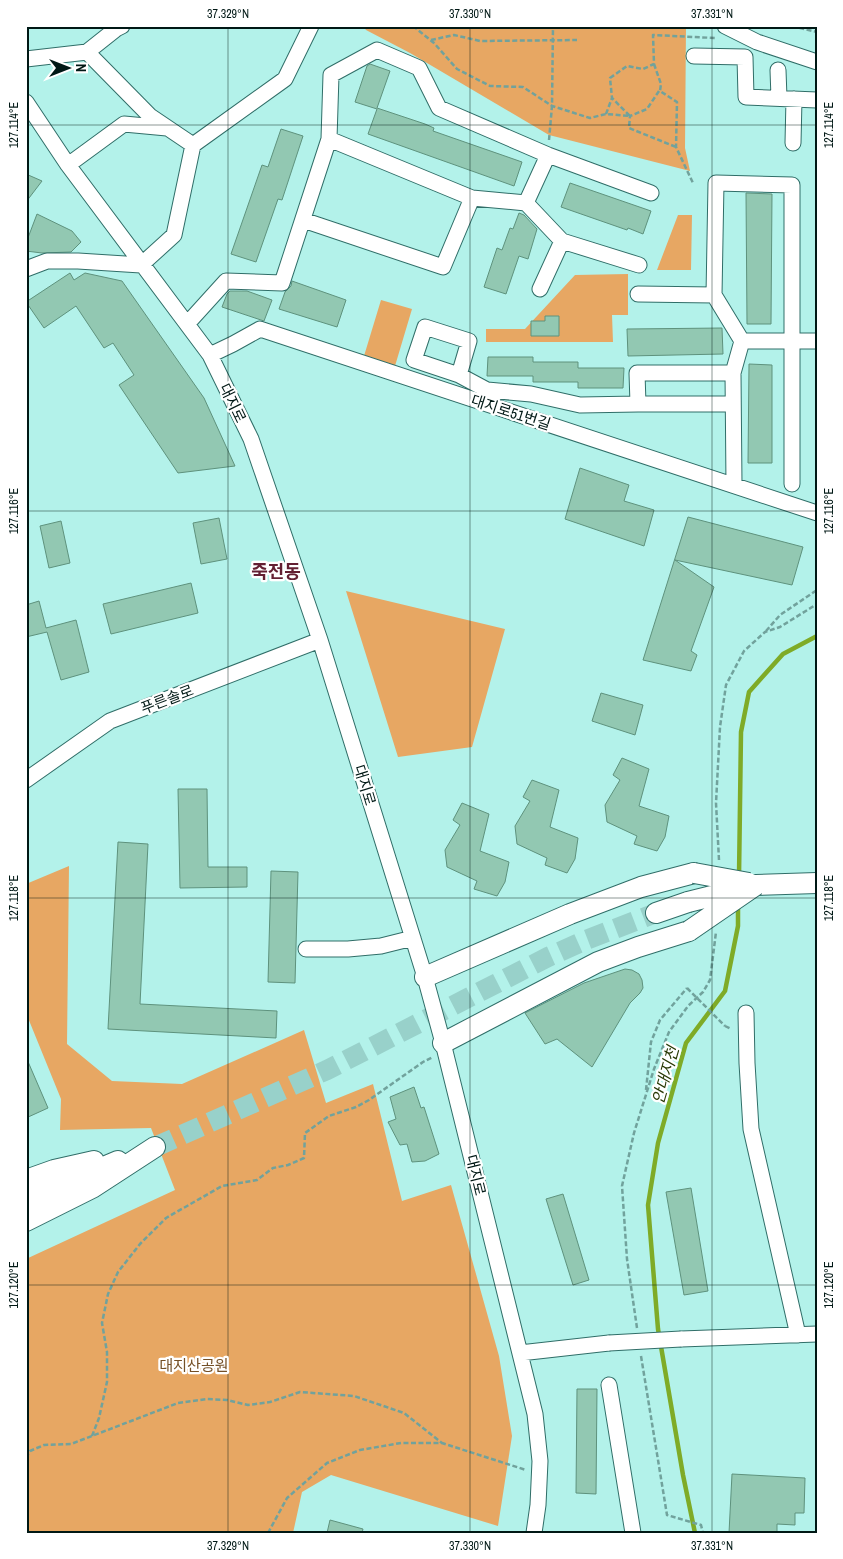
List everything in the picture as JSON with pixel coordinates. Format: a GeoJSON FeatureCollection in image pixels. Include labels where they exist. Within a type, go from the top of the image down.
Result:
{"type":"FeatureCollection","features":[{"type":"Feature","properties":{"kind":"main road"},"geometry":{"type":"LineString","coordinates":[[425,977],[579,911],[641,887],[694,873],[756,885]]}},
{"type":"Feature","properties":{"kind":"main road"},"geometry":{"type":"LineString","coordinates":[[656,913],[688,902],[756,885],[817,883]]}},
{"type":"Feature","properties":{"kind":"main road"},"geometry":{"type":"LineString","coordinates":[[444,1047],[598,962],[689,931],[756,885]]}},
{"type":"Feature","properties":{"kind":"main road"},"geometry":{"type":"LineString","coordinates":[[26,1180],[54,1170],[155,1147]]}},
{"type":"Feature","properties":{"kind":"main road"},"geometry":{"type":"LineString","coordinates":[[26,1200],[155,1147]]}},
{"type":"Feature","properties":{"kind":"main road"},"geometry":{"type":"LineString","coordinates":[[26,1221],[92,1188],[155,1147]]}},
{"type":"Feature","properties":{"kind":"street"},"geometry":{"type":"LineString","coordinates":[[26,270],[47,261],[141,265],[174,235],[193,145],[285,78],[311,26]]}},
{"type":"Feature","properties":{"kind":"street"},"geometry":{"type":"LineString","coordinates":[[724,26],[757,42],[817,62]]}},
{"type":"Feature","properties":{"kind":"street"},"geometry":{"type":"LineString","coordinates":[[26,59],[87,52],[117,27]]}},
{"type":"Feature","properties":{"kind":"street"},"geometry":{"type":"LineString","coordinates":[[187,324],[226,281],[282,283],[329,139],[331,75],[377,50],[420,68],[439,108],[548,156],[651,193]]}},
{"type":"Feature","properties":{"kind":"street"},"geometry":{"type":"LineString","coordinates":[[87,52],[150,116],[193,145]]}},
{"type":"Feature","properties":{"kind":"street"},"geometry":{"type":"LineString","coordinates":[[694,56],[744,57],[746,97],[817,100]]}},
{"type":"Feature","properties":{"kind":"street"},"geometry":{"type":"LineString","coordinates":[[778,70],[786,98],[793,142]]}},
{"type":"Feature","properties":{"kind":"street","name":"대지로"},"geometry":{"type":"LineString","coordinates":[[26,102],[141,265],[210,355],[251,439],[320,640],[425,977],[444,1047],[535,1414],[540,1461],[534,1533]]}},
{"type":"Feature","properties":{"kind":"street"},"geometry":{"type":"LineString","coordinates":[[68,164],[124,124],[168,128]]}},
{"type":"Feature","properties":{"kind":"street"},"geometry":{"type":"LineString","coordinates":[[329,139],[472,198],[526,203],[562,242],[639,266]]}},
{"type":"Feature","properties":{"kind":"street"},"geometry":{"type":"LineString","coordinates":[[526,203],[548,156]]}},
{"type":"Feature","properties":{"kind":"street"},"geometry":{"type":"LineString","coordinates":[[734,485],[733,373],[742,341],[714,295],[716,184],[792,185],[792,484]]}},
{"type":"Feature","properties":{"kind":"street"},"geometry":{"type":"LineString","coordinates":[[303,220],[443,267],[472,198]]}},
{"type":"Feature","properties":{"kind":"street"},"geometry":{"type":"LineString","coordinates":[[540,289],[562,242]]}},
{"type":"Feature","properties":{"kind":"street"},"geometry":{"type":"LineString","coordinates":[[638,294],[714,295]]}},
{"type":"Feature","properties":{"kind":"street","name":"대지로51번길"},"geometry":{"type":"LineString","coordinates":[[210,355],[260,329],[817,513]]}},
{"type":"Feature","properties":{"kind":"street"},"geometry":{"type":"LineString","coordinates":[[742,341],[817,341]]}},
{"type":"Feature","properties":{"kind":"street"},"geometry":{"type":"LineString","coordinates":[[638,404],[637,373],[733,373]]}},
{"type":"Feature","properties":{"kind":"street"},"geometry":{"type":"LineString","coordinates":[[459,375],[486,390],[531,394],[580,405],[733,404]]}},
{"type":"Feature","properties":{"kind":"street","name":"푸른솔로"},"geometry":{"type":"LineString","coordinates":[[26,780],[110,721],[320,640]]}},
{"type":"Feature","properties":{"kind":"street"},"geometry":{"type":"LineString","coordinates":[[306,948],[348,949],[373,947],[413,938]]}},
{"type":"Feature","properties":{"kind":"street"},"geometry":{"type":"LineString","coordinates":[[746,1013],[751,1129],[798,1335]]}},
{"type":"Feature","properties":{"kind":"street"},"geometry":{"type":"LineString","coordinates":[[520,1353],[609,1343],[817,1334]]}},
{"type":"Feature","properties":{"kind":"street"},"geometry":{"type":"LineString","coordinates":[[609,1385],[633,1533]]}},
{"type":"Feature","properties":{"kind":"path"},"geometry":{"type":"LineString","coordinates":[[413,26],[431,40],[458,69],[490,86],[523,87],[552,106],[590,118],[606,114],[630,116],[647,109],[660,91],[661,84],[654,64],[653,35],[716,38],[719,56]]}},
{"type":"Feature","properties":{"kind":"path"},"geometry":{"type":"LineString","coordinates":[[548,156],[552,106],[553,26]]}},
{"type":"Feature","properties":{"kind":"path"},"geometry":{"type":"LineString","coordinates":[[792,26],[817,32]]}},
{"type":"Feature","properties":{"kind":"path"},"geometry":{"type":"LineString","coordinates":[[431,40],[454,35],[480,41],[577,40]]}},
{"type":"Feature","properties":{"kind":"path"},"geometry":{"type":"LineString","coordinates":[[606,114],[612,98],[610,78],[627,66],[643,69],[654,64]]}},
{"type":"Feature","properties":{"kind":"path"},"geometry":{"type":"LineString","coordinates":[[660,91],[677,102],[676,147],[692,183]]}},
{"type":"Feature","properties":{"kind":"path"},"geometry":{"type":"LineString","coordinates":[[612,98],[630,116],[629,128],[676,147]]}},
{"type":"Feature","properties":{"kind":"path"},"geometry":{"type":"LineString","coordinates":[[718,868],[716,803],[720,727],[726,686],[744,651],[780,615],[817,590]]}},
{"type":"Feature","properties":{"kind":"path"},"geometry":{"type":"LineString","coordinates":[[765,632],[780,627],[817,604]]}},
{"type":"Feature","properties":{"kind":"path"},"geometry":{"type":"LineString","coordinates":[[637,1330],[627,1259],[622,1186],[634,1133],[668,1032],[688,1006],[703,992],[710,980],[716,931]]}},
{"type":"Feature","properties":{"kind":"path"},"geometry":{"type":"LineString","coordinates":[[646,1094],[651,1042],[660,1020],[687,988],[725,1026]]}},
{"type":"Feature","properties":{"kind":"path"},"geometry":{"type":"LineString","coordinates":[[92,1436],[99,1418],[106,1382],[106,1352],[102,1322],[108,1294],[118,1272],[140,1244],[166,1218],[222,1186],[257,1180],[273,1168],[288,1165],[304,1158],[305,1132],[329,1116],[356,1107],[369,1100],[444,1047]]}},
{"type":"Feature","properties":{"kind":"path"},"geometry":{"type":"LineString","coordinates":[[641,1356],[667,1515],[701,1526],[703,1533]]}},
{"type":"Feature","properties":{"kind":"path"},"geometry":{"type":"LineString","coordinates":[[26,1458],[30,1451],[44,1445],[71,1444],[178,1404],[207,1399],[227,1400],[248,1405],[270,1402],[300,1392],[354,1396],[404,1413],[442,1443]]}},
{"type":"Feature","properties":{"kind":"path"},"geometry":{"type":"LineString","coordinates":[[268,1533],[287,1498],[326,1463],[360,1450],[401,1443],[442,1443],[539,1474]]}},
{"type":"Feature","properties":{"kind":"green space"},"geometry":{"type":"Polygon","coordinates":[[[363,26],[686,26],[685,148],[690,171],[549,135],[410,53],[366,30],[363,26]]]}},
{"type":"Feature","properties":{"kind":"green space"},"geometry":{"type":"Polygon","coordinates":[[[678,215],[692,215],[691,270],[657,270],[678,215]]]}},
{"type":"Feature","properties":{"kind":"green space"},"geometry":{"type":"Polygon","coordinates":[[[628,274],[628,315],[612,315],[613,342],[486,342],[486,329],[525,329],[575,275],[628,274]]]}},
{"type":"Feature","properties":{"kind":"green space"},"geometry":{"type":"Polygon","coordinates":[[[381,300],[412,309],[395,366],[364,356],[381,300]]]}},
{"type":"Feature","properties":{"kind":"green space"},"geometry":{"type":"Polygon","coordinates":[[[346,591],[505,629],[472,747],[398,757],[346,591]]]}},
{"type":"Feature","properties":{"kind":"green space","name":"대지산공원"},"geometry":{"type":"Polygon","coordinates":[[[69,866],[67,1044],[112,1081],[182,1084],[304,1030],[326,1103],[373,1084],[402,1201],[451,1185],[499,1356],[512,1436],[498,1526],[331,1475],[302,1492],[293,1533],[26,1533],[26,1259],[175,1190],[151,1128],[60,1130],[61,1099],[26,1013],[26,884],[69,866]]]}},
{"type":"Feature","properties":{"kind":"building"},"geometry":{"type":"Polygon","coordinates":[[[370,64],[390,71],[377,108],[425,124],[434,128],[433,131],[522,162],[514,186],[368,134],[377,109],[355,102],[367,66],[370,64]]]}},
{"type":"Feature","properties":{"kind":"building"},"geometry":{"type":"Polygon","coordinates":[[[281,129],[303,136],[282,200],[278,199],[256,262],[231,254],[262,165],[268,167],[281,129]]]}},
{"type":"Feature","properties":{"kind":"building"},"geometry":{"type":"Polygon","coordinates":[[[26,174],[42,181],[26,202],[26,174]]]}},
{"type":"Feature","properties":{"kind":"building"},"geometry":{"type":"Polygon","coordinates":[[[570,183],[651,211],[643,234],[561,207],[570,183]]]}},
{"type":"Feature","properties":{"kind":"building"},"geometry":{"type":"Polygon","coordinates":[[[746,193],[772,194],[771,324],[747,324],[746,193]]]}},
{"type":"Feature","properties":{"kind":"building"},"geometry":{"type":"Polygon","coordinates":[[[519,213],[524,215],[537,229],[528,259],[519,256],[506,294],[484,287],[497,248],[502,250],[510,228],[513,229],[519,213]]]}},
{"type":"Feature","properties":{"kind":"building"},"geometry":{"type":"Polygon","coordinates":[[[37,214],[72,231],[81,242],[71,252],[42,253],[26,251],[26,243],[37,214]]]}},
{"type":"Feature","properties":{"kind":"building"},"geometry":{"type":"Polygon","coordinates":[[[70,273],[74,280],[85,273],[122,281],[204,398],[235,466],[178,473],[119,385],[134,375],[113,343],[104,348],[76,306],[44,328],[26,302],[70,273]]]}},
{"type":"Feature","properties":{"kind":"building"},"geometry":{"type":"Polygon","coordinates":[[[292,281],[346,300],[337,327],[279,309],[285,292],[291,286],[292,281]]]}},
{"type":"Feature","properties":{"kind":"building"},"geometry":{"type":"Polygon","coordinates":[[[230,291],[247,291],[272,300],[264,321],[222,307],[230,291]]]}},
{"type":"Feature","properties":{"kind":"building"},"geometry":{"type":"Polygon","coordinates":[[[545,316],[559,316],[559,336],[531,336],[531,321],[545,321],[545,316]]]}},
{"type":"Feature","properties":{"kind":"building"},"geometry":{"type":"Polygon","coordinates":[[[722,328],[723,354],[628,356],[627,329],[722,328]]]}},
{"type":"Feature","properties":{"kind":"building"},"geometry":{"type":"Polygon","coordinates":[[[488,357],[533,357],[533,362],[578,362],[578,368],[624,368],[623,388],[578,388],[578,382],[533,382],[533,376],[487,376],[488,357]]]}},
{"type":"Feature","properties":{"kind":"building"},"geometry":{"type":"Polygon","coordinates":[[[749,364],[772,365],[772,463],[748,463],[749,364]]]}},
{"type":"Feature","properties":{"kind":"building"},"geometry":{"type":"Polygon","coordinates":[[[580,468],[629,485],[624,501],[654,510],[644,546],[565,519],[580,468]]]}},
{"type":"Feature","properties":{"kind":"building"},"geometry":{"type":"Polygon","coordinates":[[[688,517],[803,547],[792,585],[675,560],[714,587],[691,651],[697,655],[691,671],[643,660],[688,517]]]}},
{"type":"Feature","properties":{"kind":"building"},"geometry":{"type":"Polygon","coordinates":[[[219,518],[227,559],[201,564],[193,523],[219,518]]]}},
{"type":"Feature","properties":{"kind":"building"},"geometry":{"type":"Polygon","coordinates":[[[61,521],[70,563],[49,568],[40,526],[61,521]]]}},
{"type":"Feature","properties":{"kind":"building"},"geometry":{"type":"Polygon","coordinates":[[[191,583],[198,613],[111,634],[103,604],[191,583]]]}},
{"type":"Feature","properties":{"kind":"building"},"geometry":{"type":"Polygon","coordinates":[[[39,601],[46,628],[76,620],[89,672],[61,680],[47,632],[26,637],[26,605],[39,601]]]}},
{"type":"Feature","properties":{"kind":"building"},"geometry":{"type":"Polygon","coordinates":[[[601,693],[643,705],[635,735],[592,721],[601,693]]]}},
{"type":"Feature","properties":{"kind":"building"},"geometry":{"type":"Polygon","coordinates":[[[622,758],[649,769],[639,806],[669,816],[665,837],[657,851],[634,844],[637,836],[607,822],[605,805],[620,780],[613,775],[622,758]]]}},
{"type":"Feature","properties":{"kind":"building"},"geometry":{"type":"Polygon","coordinates":[[[532,780],[559,790],[550,827],[578,838],[575,859],[567,873],[545,865],[547,858],[517,844],[515,826],[530,801],[523,797],[532,780]]]}},
{"type":"Feature","properties":{"kind":"building"},"geometry":{"type":"Polygon","coordinates":[[[178,789],[207,789],[208,867],[247,867],[247,887],[180,888],[178,789]]]}},
{"type":"Feature","properties":{"kind":"building"},"geometry":{"type":"Polygon","coordinates":[[[462,803],[489,814],[480,851],[509,862],[505,882],[497,896],[474,889],[477,881],[447,867],[445,850],[460,825],[453,820],[462,803]]]}},
{"type":"Feature","properties":{"kind":"building"},"geometry":{"type":"Polygon","coordinates":[[[118,842],[148,844],[140,1004],[277,1011],[276,1038],[108,1029],[118,842]]]}},
{"type":"Feature","properties":{"kind":"building"},"geometry":{"type":"Polygon","coordinates":[[[271,871],[298,872],[295,983],[268,982],[271,871]]]}},
{"type":"Feature","properties":{"kind":"building"},"geometry":{"type":"Polygon","coordinates":[[[625,969],[639,974],[643,988],[630,1003],[592,1067],[557,1039],[545,1044],[525,1013],[584,983],[625,969]]]}},
{"type":"Feature","properties":{"kind":"building"},"geometry":{"type":"Polygon","coordinates":[[[26,1057],[48,1108],[26,1118],[26,1057]]]}},
{"type":"Feature","properties":{"kind":"building"},"geometry":{"type":"Polygon","coordinates":[[[414,1087],[421,1108],[424,1107],[439,1154],[425,1161],[412,1162],[407,1144],[400,1145],[388,1122],[396,1119],[390,1097],[414,1087]]]}},
{"type":"Feature","properties":{"kind":"building"},"geometry":{"type":"Polygon","coordinates":[[[691,1188],[708,1291],[684,1295],[666,1192],[691,1188]]]}},
{"type":"Feature","properties":{"kind":"building"},"geometry":{"type":"Polygon","coordinates":[[[563,1194],[589,1280],[573,1285],[546,1199],[563,1194]]]}},
{"type":"Feature","properties":{"kind":"building"},"geometry":{"type":"Polygon","coordinates":[[[577,1389],[597,1389],[596,1494],[576,1493],[577,1389]]]}},
{"type":"Feature","properties":{"kind":"building"},"geometry":{"type":"Polygon","coordinates":[[[732,1474],[805,1478],[804,1513],[795,1513],[795,1525],[777,1524],[777,1533],[729,1533],[732,1474]]]}},
{"type":"Feature","properties":{"kind":"building"},"geometry":{"type":"Polygon","coordinates":[[[330,1520],[363,1529],[362,1533],[327,1533],[330,1520]]]}},
{"type":"Feature","properties":{"kind":"waterway","name":"안대지천"},"geometry":{"type":"LineString","coordinates":[[739,877],[741,732],[749,692],[783,654],[817,636]]}},
{"type":"Feature","properties":{"kind":"waterway","name":"안대지천"},"geometry":{"type":"LineString","coordinates":[[695,1533],[658,1329],[648,1205],[658,1143],[686,1043],[725,991],[738,926],[738,904]]}},
{"type":"Feature","properties":{"kind":"tunnel"},"geometry":{"type":"LineString","coordinates":[[155,1147],[327,1070],[548,957],[656,913]]}},
{"type":"Feature","properties":{"kind":"district","name":"죽전동"},"geometry":{"type":"Point","coordinates":[276,571]}}]}
